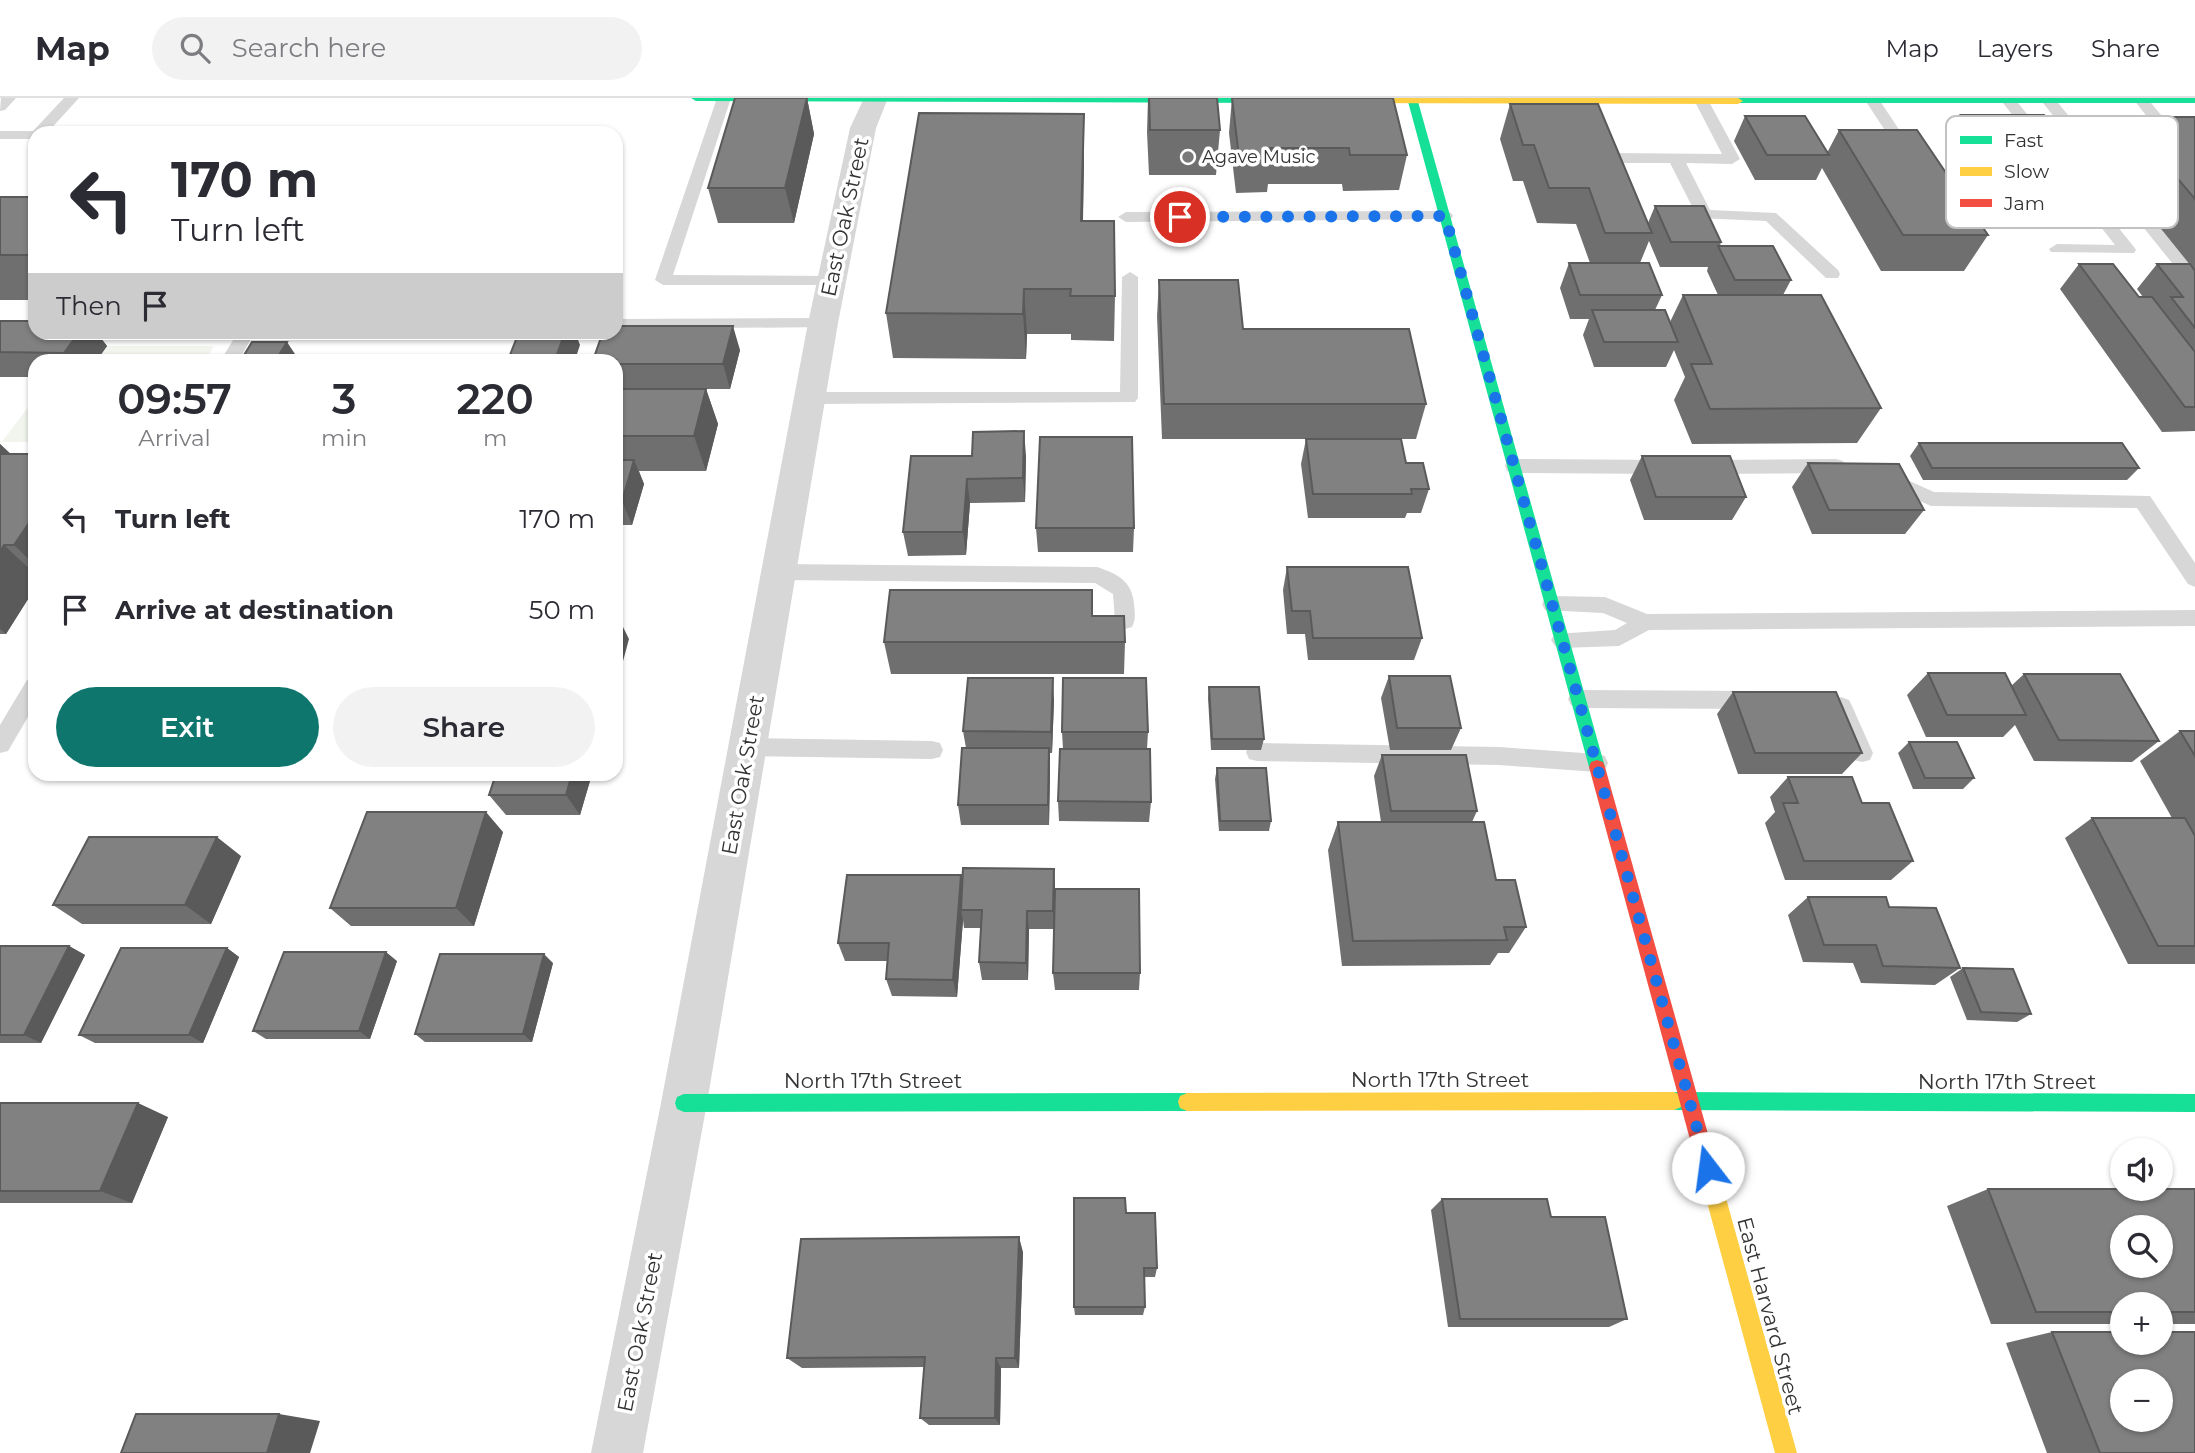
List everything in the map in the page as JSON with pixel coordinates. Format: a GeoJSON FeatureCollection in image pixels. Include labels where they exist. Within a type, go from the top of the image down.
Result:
{"type":"FeatureCollection","features":[{"type":"Feature","properties":{"kind":"street"},"geometry":{"type":"LineString","coordinates":[[696,98],[1302,101]]}},
{"type":"Feature","properties":{"kind":"street","name":"East Oak Street"},"geometry":{"type":"LineString","coordinates":[[617,1453],[684,1103],[823,323],[863,128],[875,99]]}},
{"type":"Feature","properties":{"kind":"street"},"geometry":{"type":"LineString","coordinates":[[1330,99],[2195,100]]}},
{"type":"Feature","properties":{"kind":"street","name":"East Harvard Street"},"geometry":{"type":"LineString","coordinates":[[1412,99],[1786,1453]]}},
{"type":"Feature","properties":{"kind":"street","name":"North 17th Street"},"geometry":{"type":"LineString","coordinates":[[684,1103],[2195,1103]]}},
{"type":"Feature","properties":{"kind":"lane"},"geometry":{"type":"LineString","coordinates":[[0,107],[9,98]]}},
{"type":"Feature","properties":{"kind":"lane"},"geometry":{"type":"LineString","coordinates":[[45,126],[72,98]]}},
{"type":"Feature","properties":{"kind":"lane"},"geometry":{"type":"LineString","coordinates":[[724,98],[663,280],[832,281]]}},
{"type":"Feature","properties":{"kind":"lane"},"geometry":{"type":"LineString","coordinates":[[1611,158],[1731,159],[1701,100]]}},
{"type":"Feature","properties":{"kind":"lane"},"geometry":{"type":"LineString","coordinates":[[1872,100],[1915,165]]}},
{"type":"Feature","properties":{"kind":"lane"},"geometry":{"type":"LineString","coordinates":[[2008,100],[2021,116]]}},
{"type":"Feature","properties":{"kind":"lane"},"geometry":{"type":"LineString","coordinates":[[2048,100],[2061,116]]}},
{"type":"Feature","properties":{"kind":"lane"},"geometry":{"type":"LineString","coordinates":[[2141,100],[2154,116]]}},
{"type":"Feature","properties":{"kind":"lane"},"geometry":{"type":"LineString","coordinates":[[0,135],[28,134]]}},
{"type":"Feature","properties":{"kind":"lane"},"geometry":{"type":"LineString","coordinates":[[1676,159],[1704,215],[1770,216],[1832,274]]}},
{"type":"Feature","properties":{"kind":"lane"},"geometry":{"type":"LineString","coordinates":[[1126,217],[1445,216]]}},
{"type":"Feature","properties":{"kind":"lane"},"geometry":{"type":"LineString","coordinates":[[2057,249],[2128,250],[2110,228]]}},
{"type":"Feature","properties":{"kind":"lane"},"geometry":{"type":"LineString","coordinates":[[2152,228],[2195,281]]}},
{"type":"Feature","properties":{"kind":"lane"},"geometry":{"type":"LineString","coordinates":[[810,398],[1129,398],[1130,277]]}},
{"type":"Feature","properties":{"kind":"lane"},"geometry":{"type":"LineString","coordinates":[[623,324],[823,323]]}},
{"type":"Feature","properties":{"kind":"lane"},"geometry":{"type":"LineString","coordinates":[[1514,466],[1856,466],[1931,499],[2143,501],[2195,579]]}},
{"type":"Feature","properties":{"kind":"lane"},"geometry":{"type":"LineString","coordinates":[[779,572],[1097,575],[1114,582],[1123,591],[1125,621]]}},
{"type":"Feature","properties":{"kind":"lane"},"geometry":{"type":"LineString","coordinates":[[1552,604],[1605,605],[1645,622],[2195,618]]}},
{"type":"Feature","properties":{"kind":"lane"},"geometry":{"type":"LineString","coordinates":[[1562,640],[1619,638],[1645,622]]}},
{"type":"Feature","properties":{"kind":"lane"},"geometry":{"type":"LineString","coordinates":[[0,744],[28,698]]}},
{"type":"Feature","properties":{"kind":"lane"},"geometry":{"type":"LineString","coordinates":[[1579,699],[1784,700]]}},
{"type":"Feature","properties":{"kind":"lane"},"geometry":{"type":"LineString","coordinates":[[1825,700],[1838,700],[1863,753]]}},
{"type":"Feature","properties":{"kind":"lane"},"geometry":{"type":"LineString","coordinates":[[748,747],[932,750]]}},
{"type":"Feature","properties":{"kind":"lane"},"geometry":{"type":"LineString","coordinates":[[1257,752],[1499,756],[1597,763]]}},
{"type":"Feature","properties":{"kind":"shaded area"},"geometry":{"type":"Polygon","coordinates":[[[107,346],[214,346],[209,354],[101,354],[107,346]]]}},
{"type":"Feature","properties":{"kind":"shaded area"},"geometry":{"type":"Polygon","coordinates":[[[28,407],[28,442],[2,442],[28,407]]]}},
{"type":"Feature","properties":{"kind":"building"},"geometry":{"type":"Polygon","coordinates":[[[735,98],[807,98],[785,188],[708,188],[735,98]]]}},
{"type":"Feature","properties":{"kind":"building"},"geometry":{"type":"Polygon","coordinates":[[[1149,98],[1217,98],[1220,130],[1150,130],[1149,98]]]}},
{"type":"Feature","properties":{"kind":"building"},"geometry":{"type":"Polygon","coordinates":[[[1232,98],[1393,98],[1407,155],[1350,155],[1349,148],[1270,148],[1272,157],[1239,157],[1232,98]]]}},
{"type":"Feature","properties":{"kind":"building"},"geometry":{"type":"Polygon","coordinates":[[[1510,104],[1598,104],[1652,233],[1605,233],[1589,188],[1549,188],[1534,145],[1523,145],[1510,104]]]}},
{"type":"Feature","properties":{"kind":"building"},"geometry":{"type":"Polygon","coordinates":[[[919,113],[1084,114],[1081,221],[1114,221],[1115,296],[1070,296],[1071,289],[1024,289],[1023,314],[886,313],[919,113]]]}},
{"type":"Feature","properties":{"kind":"building"},"geometry":{"type":"Polygon","coordinates":[[[1961,115],[2045,116],[1962,116],[1961,115]]]}},
{"type":"Feature","properties":{"kind":"building"},"geometry":{"type":"Polygon","coordinates":[[[1745,116],[1805,116],[1829,155],[1767,155],[1745,116]]]}},
{"type":"Feature","properties":{"kind":"building"},"geometry":{"type":"Polygon","coordinates":[[[2178,117],[2195,117],[2195,199],[2178,179],[2178,117]]]}},
{"type":"Feature","properties":{"kind":"building"},"geometry":{"type":"Polygon","coordinates":[[[1839,130],[1917,130],[1946,173],[1946,228],[1983,228],[1988,235],[1903,235],[1839,130]]]}},
{"type":"Feature","properties":{"kind":"building"},"geometry":{"type":"Polygon","coordinates":[[[0,197],[28,197],[28,255],[0,255],[0,197]]]}},
{"type":"Feature","properties":{"kind":"building"},"geometry":{"type":"Polygon","coordinates":[[[1655,206],[1704,206],[1721,242],[1671,242],[1655,206]]]}},
{"type":"Feature","properties":{"kind":"building"},"geometry":{"type":"Polygon","coordinates":[[[1718,246],[1773,246],[1791,280],[1735,280],[1718,246]]]}},
{"type":"Feature","properties":{"kind":"building"},"geometry":{"type":"Polygon","coordinates":[[[1569,263],[1649,263],[1662,295],[1580,295],[1569,263]]]}},
{"type":"Feature","properties":{"kind":"building"},"geometry":{"type":"Polygon","coordinates":[[[2079,264],[2113,264],[2139,297],[2152,297],[2195,352],[2195,407],[2185,407],[2079,264]]]}},
{"type":"Feature","properties":{"kind":"building"},"geometry":{"type":"Polygon","coordinates":[[[2157,264],[2190,264],[2195,271],[2195,328],[2171,297],[2183,297],[2157,264]]]}},
{"type":"Feature","properties":{"kind":"building"},"geometry":{"type":"Polygon","coordinates":[[[1159,280],[1238,280],[1243,329],[1409,329],[1426,404],[1164,404],[1159,280]]]}},
{"type":"Feature","properties":{"kind":"building"},"geometry":{"type":"Polygon","coordinates":[[[1683,295],[1821,295],[1881,408],[1710,409],[1691,364],[1712,364],[1683,295]]]}},
{"type":"Feature","properties":{"kind":"building"},"geometry":{"type":"Polygon","coordinates":[[[1592,310],[1665,310],[1678,342],[1604,342],[1592,310]]]}},
{"type":"Feature","properties":{"kind":"building"},"geometry":{"type":"Polygon","coordinates":[[[0,321],[28,321],[28,340],[73,340],[64,353],[0,352],[0,321]]]}},
{"type":"Feature","properties":{"kind":"building"},"geometry":{"type":"Polygon","coordinates":[[[623,326],[733,326],[723,364],[623,364],[623,354],[595,354],[600,340],[623,340],[623,326]]]}},
{"type":"Feature","properties":{"kind":"building"},"geometry":{"type":"Polygon","coordinates":[[[516,340],[562,340],[557,354],[510,354],[516,340]]]}},
{"type":"Feature","properties":{"kind":"building"},"geometry":{"type":"Polygon","coordinates":[[[252,342],[287,342],[280,354],[245,354],[252,342]]]}},
{"type":"Feature","properties":{"kind":"building"},"geometry":{"type":"Polygon","coordinates":[[[623,389],[706,389],[694,436],[623,436],[623,389]]]}},
{"type":"Feature","properties":{"kind":"building"},"geometry":{"type":"Polygon","coordinates":[[[1024,431],[1023,478],[967,479],[963,532],[903,532],[911,456],[972,456],[973,432],[1024,431]]]}},
{"type":"Feature","properties":{"kind":"building"},"geometry":{"type":"Polygon","coordinates":[[[1040,437],[1132,437],[1134,528],[1036,528],[1040,437]]]}},
{"type":"Feature","properties":{"kind":"building"},"geometry":{"type":"Polygon","coordinates":[[[1306,439],[1401,439],[1406,463],[1423,463],[1429,489],[1411,489],[1412,494],[1313,494],[1306,439]]]}},
{"type":"Feature","properties":{"kind":"building"},"geometry":{"type":"Polygon","coordinates":[[[1919,443],[2122,443],[2139,468],[1932,468],[1919,443]]]}},
{"type":"Feature","properties":{"kind":"building"},"geometry":{"type":"Polygon","coordinates":[[[0,454],[28,454],[28,524],[14,545],[4,545],[0,552],[0,454]]]}},
{"type":"Feature","properties":{"kind":"building"},"geometry":{"type":"Polygon","coordinates":[[[1642,456],[1730,456],[1746,497],[1656,497],[1642,456]]]}},
{"type":"Feature","properties":{"kind":"building"},"geometry":{"type":"Polygon","coordinates":[[[623,460],[634,460],[623,498],[623,460]]]}},
{"type":"Feature","properties":{"kind":"building"},"geometry":{"type":"Polygon","coordinates":[[[1808,463],[1899,464],[1924,510],[1829,510],[1808,463]]]}},
{"type":"Feature","properties":{"kind":"building"},"geometry":{"type":"Polygon","coordinates":[[[1287,567],[1408,567],[1422,638],[1313,638],[1310,611],[1292,611],[1287,567]]]}},
{"type":"Feature","properties":{"kind":"building"},"geometry":{"type":"Polygon","coordinates":[[[890,590],[1092,590],[1092,616],[1124,616],[1125,642],[884,642],[890,590]]]}},
{"type":"Feature","properties":{"kind":"building"},"geometry":{"type":"Polygon","coordinates":[[[1928,673],[2005,673],[2026,715],[1947,715],[1928,673]]]}},
{"type":"Feature","properties":{"kind":"building"},"geometry":{"type":"Polygon","coordinates":[[[2024,674],[2120,674],[2159,741],[2059,740],[2024,674]]]}},
{"type":"Feature","properties":{"kind":"building"},"geometry":{"type":"Polygon","coordinates":[[[1389,676],[1450,676],[1461,728],[1397,728],[1389,676]]]}},
{"type":"Feature","properties":{"kind":"building"},"geometry":{"type":"Polygon","coordinates":[[[968,678],[1053,678],[1051,732],[963,731],[968,678]]]}},
{"type":"Feature","properties":{"kind":"building"},"geometry":{"type":"Polygon","coordinates":[[[1063,678],[1146,678],[1148,732],[1062,732],[1063,678]]]}},
{"type":"Feature","properties":{"kind":"building"},"geometry":{"type":"Polygon","coordinates":[[[1209,687],[1259,687],[1264,739],[1212,739],[1209,687]]]}},
{"type":"Feature","properties":{"kind":"building"},"geometry":{"type":"Polygon","coordinates":[[[1733,692],[1836,692],[1862,753],[1755,753],[1733,692]]]}},
{"type":"Feature","properties":{"kind":"building"},"geometry":{"type":"Polygon","coordinates":[[[2180,731],[2195,731],[2195,756],[2180,731]]]}},
{"type":"Feature","properties":{"kind":"building"},"geometry":{"type":"Polygon","coordinates":[[[1909,742],[1957,742],[1974,778],[1925,778],[1909,742]]]}},
{"type":"Feature","properties":{"kind":"building"},"geometry":{"type":"Polygon","coordinates":[[[962,748],[1049,748],[1048,805],[958,805],[962,748]]]}},
{"type":"Feature","properties":{"kind":"building"},"geometry":{"type":"Polygon","coordinates":[[[1060,749],[1150,749],[1151,802],[1058,801],[1060,749]]]}},
{"type":"Feature","properties":{"kind":"building"},"geometry":{"type":"Polygon","coordinates":[[[1382,755],[1466,755],[1477,811],[1391,811],[1382,755]]]}},
{"type":"Feature","properties":{"kind":"building"},"geometry":{"type":"Polygon","coordinates":[[[1217,768],[1266,768],[1271,821],[1220,821],[1217,768]]]}},
{"type":"Feature","properties":{"kind":"building"},"geometry":{"type":"Polygon","coordinates":[[[1788,777],[1852,777],[1862,803],[1889,803],[1913,861],[1804,861],[1783,803],[1798,803],[1788,777]]]}},
{"type":"Feature","properties":{"kind":"building"},"geometry":{"type":"Polygon","coordinates":[[[494,781],[570,781],[566,795],[489,795],[494,781]]]}},
{"type":"Feature","properties":{"kind":"building"},"geometry":{"type":"Polygon","coordinates":[[[367,812],[486,812],[456,908],[330,908],[367,812]]]}},
{"type":"Feature","properties":{"kind":"building"},"geometry":{"type":"Polygon","coordinates":[[[2092,818],[2185,818],[2195,836],[2195,946],[2158,946],[2092,818]]]}},
{"type":"Feature","properties":{"kind":"building"},"geometry":{"type":"Polygon","coordinates":[[[1338,822],[1484,822],[1496,880],[1515,880],[1526,927],[1504,927],[1507,940],[1353,941],[1338,822]]]}},
{"type":"Feature","properties":{"kind":"building"},"geometry":{"type":"Polygon","coordinates":[[[89,837],[217,837],[185,905],[53,905],[89,837]]]}},
{"type":"Feature","properties":{"kind":"building"},"geometry":{"type":"Polygon","coordinates":[[[963,868],[1054,869],[1053,911],[1027,911],[1026,963],[979,962],[982,910],[961,910],[963,868]]]}},
{"type":"Feature","properties":{"kind":"building"},"geometry":{"type":"Polygon","coordinates":[[[847,875],[961,875],[953,980],[886,979],[889,943],[838,943],[847,875]]]}},
{"type":"Feature","properties":{"kind":"building"},"geometry":{"type":"Polygon","coordinates":[[[1055,889],[1139,889],[1140,973],[1053,973],[1055,889]]]}},
{"type":"Feature","properties":{"kind":"building"},"geometry":{"type":"Polygon","coordinates":[[[1808,897],[1886,897],[1889,907],[1936,908],[1960,968],[1883,966],[1876,945],[1824,945],[1808,897]]]}},
{"type":"Feature","properties":{"kind":"building"},"geometry":{"type":"Polygon","coordinates":[[[0,946],[69,946],[24,1035],[0,1035],[0,946]]]}},
{"type":"Feature","properties":{"kind":"building"},"geometry":{"type":"Polygon","coordinates":[[[121,948],[227,948],[189,1035],[79,1035],[121,948]]]}},
{"type":"Feature","properties":{"kind":"building"},"geometry":{"type":"Polygon","coordinates":[[[284,952],[386,952],[359,1031],[253,1031],[284,952]]]}},
{"type":"Feature","properties":{"kind":"building"},"geometry":{"type":"Polygon","coordinates":[[[440,954],[544,954],[523,1034],[415,1034],[440,954]]]}},
{"type":"Feature","properties":{"kind":"building"},"geometry":{"type":"Polygon","coordinates":[[[1963,968],[2013,969],[2031,1014],[1981,1012],[1963,968]]]}},
{"type":"Feature","properties":{"kind":"building"},"geometry":{"type":"Polygon","coordinates":[[[0,1103],[138,1103],[100,1191],[0,1191],[0,1103]]]}},
{"type":"Feature","properties":{"kind":"building"},"geometry":{"type":"Polygon","coordinates":[[[1988,1189],[2110,1189],[2110,1201],[2173,1201],[2173,1189],[2195,1189],[2195,1312],[2173,1312],[2173,1292],[2110,1292],[2110,1312],[2036,1312],[1988,1189]]]}},
{"type":"Feature","properties":{"kind":"building"},"geometry":{"type":"Polygon","coordinates":[[[1074,1198],[1125,1198],[1126,1213],[1155,1213],[1157,1268],[1144,1268],[1145,1307],[1074,1307],[1074,1198]]]}},
{"type":"Feature","properties":{"kind":"building"},"geometry":{"type":"Polygon","coordinates":[[[1442,1199],[1547,1199],[1551,1217],[1605,1217],[1627,1319],[1460,1319],[1442,1199]]]}},
{"type":"Feature","properties":{"kind":"building"},"geometry":{"type":"Polygon","coordinates":[[[1019,1237],[1015,1358],[996,1358],[995,1418],[920,1418],[925,1357],[787,1358],[801,1239],[1019,1237]]]}},
{"type":"Feature","properties":{"kind":"building"},"geometry":{"type":"Polygon","coordinates":[[[2052,1332],[2110,1332],[2110,1355],[2173,1355],[2173,1332],[2195,1332],[2195,1453],[2100,1453],[2052,1332]]]}},
{"type":"Feature","properties":{"kind":"building"},"geometry":{"type":"Polygon","coordinates":[[[136,1414],[279,1414],[267,1453],[121,1453],[136,1414]]]}},
{"type":"Feature","properties":{"kind":"traffic: fast"},"geometry":{"type":"LineString","coordinates":[[696,98],[1283,100]]}},
{"type":"Feature","properties":{"kind":"traffic: fast"},"geometry":{"type":"LineString","coordinates":[[1412,98],[1597,767]]}},
{"type":"Feature","properties":{"kind":"traffic: fast"},"geometry":{"type":"LineString","coordinates":[[1738,101],[2195,100]]}},
{"type":"Feature","properties":{"kind":"traffic: fast"},"geometry":{"type":"LineString","coordinates":[[1674,1101],[2195,1103]]}},
{"type":"Feature","properties":{"kind":"traffic: fast"},"geometry":{"type":"LineString","coordinates":[[684,1103],[1187,1102]]}},
{"type":"Feature","properties":{"kind":"traffic: slow"},"geometry":{"type":"LineString","coordinates":[[1340,101],[1738,101]]}},
{"type":"Feature","properties":{"kind":"traffic: slow"},"geometry":{"type":"LineString","coordinates":[[1187,1102],[1674,1101]]}},
{"type":"Feature","properties":{"kind":"traffic: slow"},"geometry":{"type":"LineString","coordinates":[[1714,1191],[1786,1453]]}},
{"type":"Feature","properties":{"kind":"traffic: jam"},"geometry":{"type":"LineString","coordinates":[[1597,767],[1714,1191]]}},
{"type":"Feature","properties":{"kind":"place","name":"Agave Music"},"geometry":{"type":"Point","coordinates":[1188,157]}},
{"type":"Feature","properties":{"kind":"route"},"geometry":{"type":"LineString","coordinates":[[1180,217],[1445,216],[1708,1168]]}}]}
